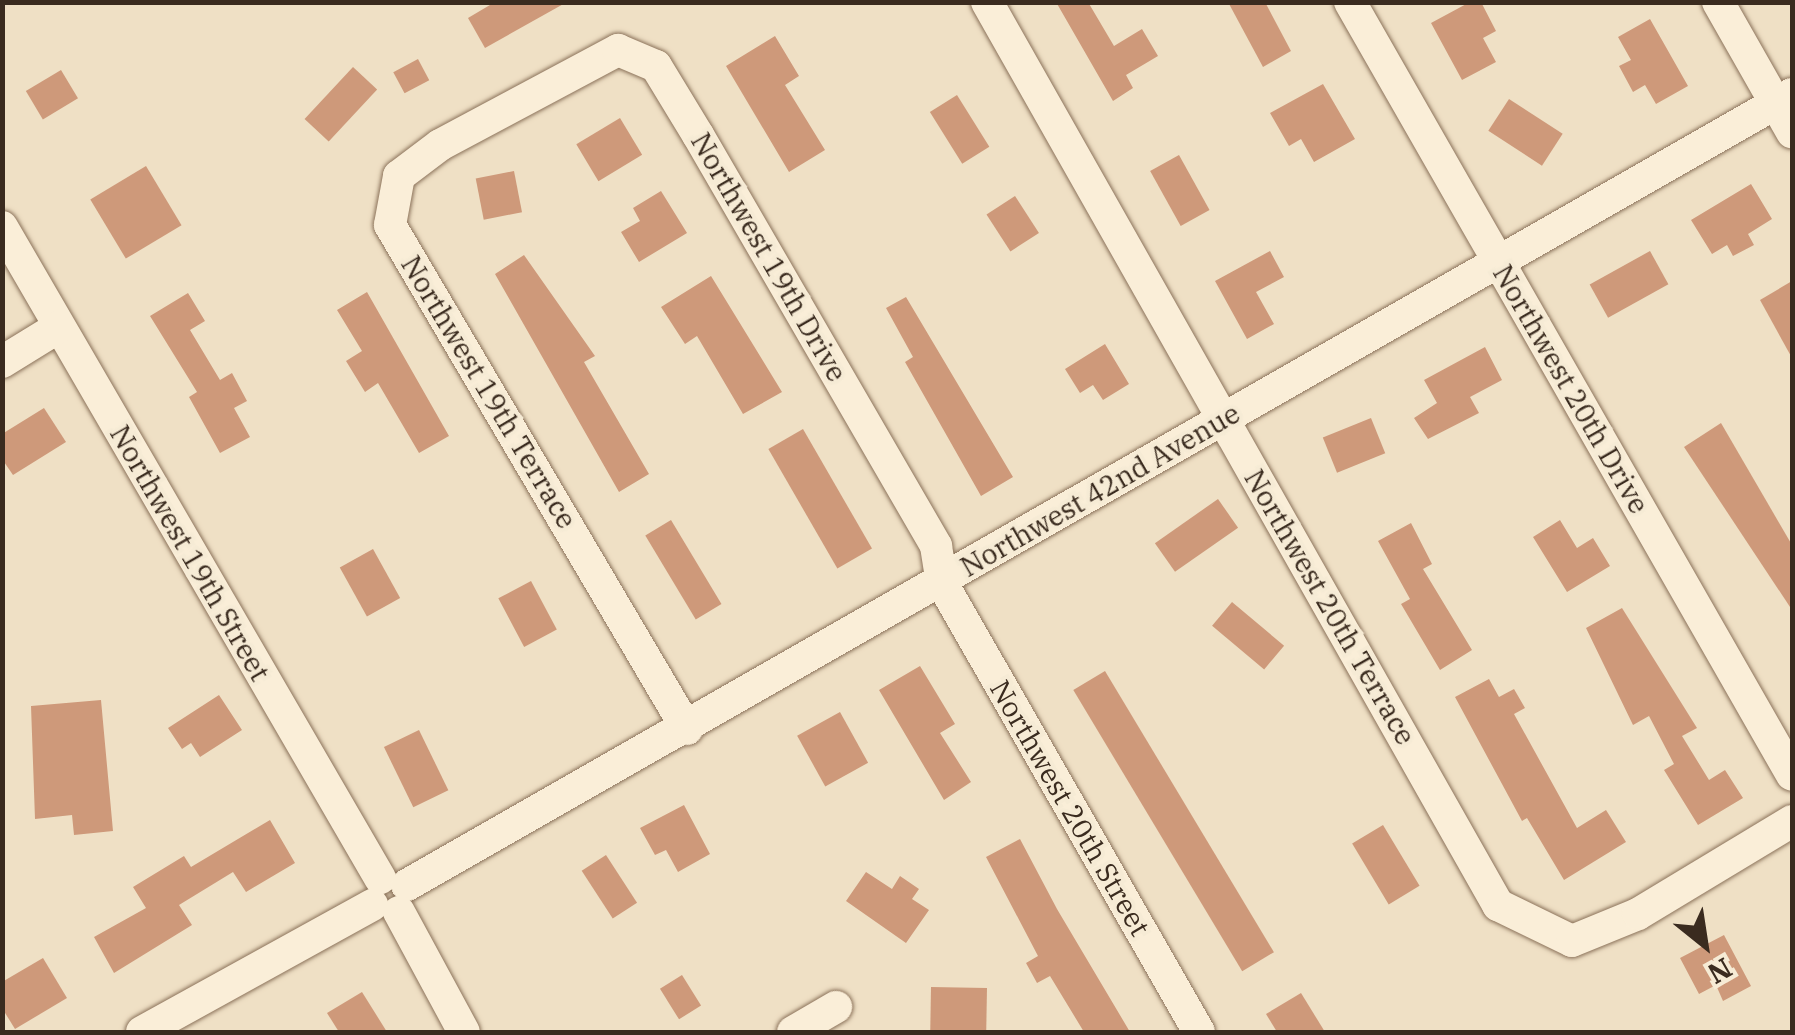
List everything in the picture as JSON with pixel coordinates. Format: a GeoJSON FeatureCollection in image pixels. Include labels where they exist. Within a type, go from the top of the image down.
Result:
{"type":"FeatureCollection","features":[{"type":"Feature","properties":{"kind":"street","name":"Northwest 20th Terrace"},"geometry":{"type":"LineString","coordinates":[[987,2],[1498,904],[1544,932],[1572,941],[1638,914],[1792,821]]}},
{"type":"Feature","properties":{"kind":"street","name":"Northwest 20th Drive"},"geometry":{"type":"LineString","coordinates":[[1350,2],[1792,775]]}},
{"type":"Feature","properties":{"kind":"street"},"geometry":{"type":"LineString","coordinates":[[1718,2],[1784,98],[1792,132]]}},
{"type":"Feature","properties":{"kind":"street","name":"Northwest 19th Drive"},"geometry":{"type":"LineString","coordinates":[[522,96],[618,50],[656,66],[936,546],[942,583]]}},
{"type":"Feature","properties":{"kind":"street","name":"Northwest 19th Terrace"},"geometry":{"type":"LineString","coordinates":[[522,96],[400,176],[390,225],[687,729]]}},
{"type":"Feature","properties":{"kind":"street","name":"Northwest 42nd Avenue"},"geometry":{"type":"LineString","coordinates":[[142,1032],[687,729],[1784,98]]}},
{"type":"Feature","properties":{"kind":"street","name":"Northwest 19th Street"},"geometry":{"type":"LineString","coordinates":[[2,228],[389,895],[464,1032]]}},
{"type":"Feature","properties":{"kind":"street"},"geometry":{"type":"LineString","coordinates":[[2,362],[59,328]]}},
{"type":"Feature","properties":{"kind":"street","name":"Northwest 20th Street"},"geometry":{"type":"LineString","coordinates":[[942,583],[1199,1032]]}},
{"type":"Feature","properties":{"kind":"street"},"geometry":{"type":"LineString","coordinates":[[793,1032],[836,1007]]}},
{"type":"Feature","properties":{"kind":"building"},"geometry":{"type":"Polygon","coordinates":[[[495,2],[567,2],[485,48],[468,18],[495,2]]]}},
{"type":"Feature","properties":{"kind":"building"},"geometry":{"type":"Polygon","coordinates":[[[1056,2],[1088,2],[1114,46],[1142,29],[1158,56],[1126,75],[1133,88],[1113,101],[1056,2]]]}},
{"type":"Feature","properties":{"kind":"building"},"geometry":{"type":"Polygon","coordinates":[[[1228,2],[1265,2],[1291,51],[1263,67],[1228,2]]]}},
{"type":"Feature","properties":{"kind":"building"},"geometry":{"type":"Polygon","coordinates":[[[1470,2],[1481,2],[1496,31],[1483,38],[1496,62],[1462,80],[1431,23],[1470,2]]]}},
{"type":"Feature","properties":{"kind":"building"},"geometry":{"type":"Polygon","coordinates":[[[1650,19],[1688,86],[1656,104],[1645,85],[1633,92],[1619,66],[1631,60],[1618,37],[1650,19]]]}},
{"type":"Feature","properties":{"kind":"building"},"geometry":{"type":"Polygon","coordinates":[[[775,36],[799,76],[785,85],[825,150],[789,172],[726,66],[775,36]]]}},
{"type":"Feature","properties":{"kind":"building"},"geometry":{"type":"Polygon","coordinates":[[[418,59],[429,80],[405,93],[393,72],[418,59]]]}},
{"type":"Feature","properties":{"kind":"building"},"geometry":{"type":"Polygon","coordinates":[[[353,67],[377,90],[329,141],[305,119],[353,67]]]}},
{"type":"Feature","properties":{"kind":"building"},"geometry":{"type":"Polygon","coordinates":[[[61,70],[78,98],[43,119],[26,91],[61,70]]]}},
{"type":"Feature","properties":{"kind":"building"},"geometry":{"type":"Polygon","coordinates":[[[1323,84],[1355,139],[1314,162],[1301,139],[1289,146],[1270,113],[1323,84]]]}},
{"type":"Feature","properties":{"kind":"building"},"geometry":{"type":"Polygon","coordinates":[[[957,95],[989,147],[962,164],[930,112],[957,95]]]}},
{"type":"Feature","properties":{"kind":"building"},"geometry":{"type":"Polygon","coordinates":[[[1509,99],[1563,134],[1542,166],[1488,131],[1509,99]]]}},
{"type":"Feature","properties":{"kind":"building"},"geometry":{"type":"Polygon","coordinates":[[[620,118],[642,155],[598,181],[576,144],[620,118]]]}},
{"type":"Feature","properties":{"kind":"building"},"geometry":{"type":"Polygon","coordinates":[[[1179,155],[1210,210],[1181,226],[1150,171],[1179,155]]]}},
{"type":"Feature","properties":{"kind":"building"},"geometry":{"type":"Polygon","coordinates":[[[146,166],[182,225],[126,259],[90,199],[146,166]]]}},
{"type":"Feature","properties":{"kind":"building"},"geometry":{"type":"Polygon","coordinates":[[[514,171],[522,212],[484,220],[476,178],[514,171]]]}},
{"type":"Feature","properties":{"kind":"building"},"geometry":{"type":"Polygon","coordinates":[[[1751,184],[1772,219],[1748,234],[1754,245],[1733,256],[1727,245],[1712,254],[1691,220],[1751,184]]]}},
{"type":"Feature","properties":{"kind":"building"},"geometry":{"type":"Polygon","coordinates":[[[661,191],[687,233],[639,262],[621,232],[640,221],[633,208],[661,191]]]}},
{"type":"Feature","properties":{"kind":"building"},"geometry":{"type":"Polygon","coordinates":[[[1015,196],[1039,233],[1010,251],[986,215],[1015,196]]]}},
{"type":"Feature","properties":{"kind":"building"},"geometry":{"type":"Polygon","coordinates":[[[1270,251],[1284,277],[1256,292],[1274,324],[1247,339],[1215,281],[1270,251]]]}},
{"type":"Feature","properties":{"kind":"building"},"geometry":{"type":"Polygon","coordinates":[[[1650,251],[1668,284],[1608,318],[1590,284],[1650,251]]]}},
{"type":"Feature","properties":{"kind":"building"},"geometry":{"type":"Polygon","coordinates":[[[524,255],[595,356],[584,362],[649,474],[619,492],[495,274],[524,255]]]}},
{"type":"Feature","properties":{"kind":"building"},"geometry":{"type":"Polygon","coordinates":[[[711,276],[782,392],[743,414],[697,336],[685,344],[661,307],[711,276]]]}},
{"type":"Feature","properties":{"kind":"building"},"geometry":{"type":"Polygon","coordinates":[[[1792,281],[1792,358],[1760,300],[1792,281]]]}},
{"type":"Feature","properties":{"kind":"building"},"geometry":{"type":"Polygon","coordinates":[[[367,292],[449,436],[419,453],[378,383],[365,392],[346,361],[362,351],[337,310],[367,292]]]}},
{"type":"Feature","properties":{"kind":"building"},"geometry":{"type":"Polygon","coordinates":[[[188,293],[205,321],[190,330],[220,380],[232,373],[247,401],[234,408],[250,437],[220,453],[189,397],[197,392],[150,316],[188,293]]]}},
{"type":"Feature","properties":{"kind":"building"},"geometry":{"type":"Polygon","coordinates":[[[906,297],[1013,477],[981,496],[905,362],[913,357],[886,308],[906,297]]]}},
{"type":"Feature","properties":{"kind":"building"},"geometry":{"type":"Polygon","coordinates":[[[1105,344],[1129,384],[1103,400],[1093,385],[1080,393],[1065,369],[1105,344]]]}},
{"type":"Feature","properties":{"kind":"building"},"geometry":{"type":"Polygon","coordinates":[[[1485,347],[1502,380],[1470,397],[1479,413],[1428,439],[1414,418],[1437,403],[1424,380],[1485,347]]]}},
{"type":"Feature","properties":{"kind":"building"},"geometry":{"type":"Polygon","coordinates":[[[44,408],[66,442],[13,475],[2,459],[2,434],[44,408]]]}},
{"type":"Feature","properties":{"kind":"building"},"geometry":{"type":"Polygon","coordinates":[[[1371,418],[1385,453],[1337,473],[1323,437],[1371,418]]]}},
{"type":"Feature","properties":{"kind":"building"},"geometry":{"type":"Polygon","coordinates":[[[1721,423],[1792,545],[1792,610],[1684,447],[1721,423]]]}},
{"type":"Feature","properties":{"kind":"building"},"geometry":{"type":"Polygon","coordinates":[[[803,429],[872,549],[837,569],[768,449],[803,429]]]}},
{"type":"Feature","properties":{"kind":"building"},"geometry":{"type":"Polygon","coordinates":[[[1218,499],[1238,528],[1175,572],[1155,543],[1218,499]]]}},
{"type":"Feature","properties":{"kind":"building"},"geometry":{"type":"Polygon","coordinates":[[[671,520],[721,604],[696,619],[645,535],[671,520]]]}},
{"type":"Feature","properties":{"kind":"building"},"geometry":{"type":"Polygon","coordinates":[[[1560,520],[1577,548],[1593,538],[1610,566],[1567,592],[1533,537],[1560,520]]]}},
{"type":"Feature","properties":{"kind":"building"},"geometry":{"type":"Polygon","coordinates":[[[1411,523],[1432,564],[1423,569],[1472,650],[1440,670],[1401,604],[1410,599],[1378,541],[1411,523]]]}},
{"type":"Feature","properties":{"kind":"building"},"geometry":{"type":"Polygon","coordinates":[[[373,549],[400,598],[367,616],[340,567],[373,549]]]}},
{"type":"Feature","properties":{"kind":"building"},"geometry":{"type":"Polygon","coordinates":[[[531,581],[557,630],[524,647],[498,598],[531,581]]]}},
{"type":"Feature","properties":{"kind":"building"},"geometry":{"type":"Polygon","coordinates":[[[1232,602],[1284,646],[1264,669],[1212,626],[1232,602]]]}},
{"type":"Feature","properties":{"kind":"building"},"geometry":{"type":"Polygon","coordinates":[[[1622,608],[1697,728],[1682,736],[1709,780],[1725,770],[1743,798],[1698,825],[1664,770],[1674,764],[1649,716],[1633,725],[1586,628],[1622,608]]]}},
{"type":"Feature","properties":{"kind":"building"},"geometry":{"type":"Polygon","coordinates":[[[920,666],[955,724],[940,733],[971,782],[944,800],[879,690],[920,666]]]}},
{"type":"Feature","properties":{"kind":"building"},"geometry":{"type":"Polygon","coordinates":[[[1105,671],[1274,952],[1242,971],[1073,690],[1105,671]]]}},
{"type":"Feature","properties":{"kind":"building"},"geometry":{"type":"Polygon","coordinates":[[[1489,679],[1499,697],[1514,689],[1525,708],[1514,714],[1577,828],[1606,810],[1626,842],[1564,880],[1527,818],[1522,821],[1455,697],[1489,679]]]}},
{"type":"Feature","properties":{"kind":"building"},"geometry":{"type":"Polygon","coordinates":[[[219,695],[242,730],[200,757],[191,743],[182,749],[168,728],[219,695]]]}},
{"type":"Feature","properties":{"kind":"building"},"geometry":{"type":"Polygon","coordinates":[[[101,700],[113,831],[74,835],[72,815],[35,819],[31,706],[101,700]]]}},
{"type":"Feature","properties":{"kind":"building"},"geometry":{"type":"Polygon","coordinates":[[[840,712],[868,763],[825,786],[797,736],[840,712]]]}},
{"type":"Feature","properties":{"kind":"building"},"geometry":{"type":"Polygon","coordinates":[[[419,730],[448,790],[413,807],[384,747],[419,730]]]}},
{"type":"Feature","properties":{"kind":"building"},"geometry":{"type":"Polygon","coordinates":[[[684,805],[710,854],[678,872],[666,850],[655,855],[640,828],[684,805]]]}},
{"type":"Feature","properties":{"kind":"building"},"geometry":{"type":"Polygon","coordinates":[[[270,820],[295,863],[246,892],[233,872],[179,905],[192,925],[114,973],[94,937],[146,908],[133,887],[184,856],[191,867],[270,820]]]}},
{"type":"Feature","properties":{"kind":"building"},"geometry":{"type":"Polygon","coordinates":[[[1383,825],[1420,886],[1389,904],[1352,844],[1383,825]]]}},
{"type":"Feature","properties":{"kind":"building"},"geometry":{"type":"Polygon","coordinates":[[[1020,839],[1130,1032],[1084,1032],[1050,976],[1037,983],[1026,963],[1038,956],[986,857],[1020,839]]]}},
{"type":"Feature","properties":{"kind":"building"},"geometry":{"type":"Polygon","coordinates":[[[606,855],[637,903],[613,919],[582,871],[606,855]]]}},
{"type":"Feature","properties":{"kind":"building"},"geometry":{"type":"Polygon","coordinates":[[[866,872],[892,889],[900,876],[919,889],[912,899],[929,910],[906,943],[846,901],[866,872]]]}},
{"type":"Feature","properties":{"kind":"building"},"geometry":{"type":"Polygon","coordinates":[[[1724,935],[1751,986],[1723,1001],[1716,985],[1699,994],[1680,958],[1724,935]]]}},
{"type":"Feature","properties":{"kind":"building"},"geometry":{"type":"Polygon","coordinates":[[[43,958],[67,998],[15,1029],[2,1008],[2,982],[43,958]]]}},
{"type":"Feature","properties":{"kind":"building"},"geometry":{"type":"Polygon","coordinates":[[[682,975],[701,1006],[679,1019],[660,989],[682,975]]]}},
{"type":"Feature","properties":{"kind":"building"},"geometry":{"type":"Polygon","coordinates":[[[931,987],[987,988],[986,1032],[930,1032],[931,987]]]}},
{"type":"Feature","properties":{"kind":"building"},"geometry":{"type":"Polygon","coordinates":[[[362,992],[387,1032],[339,1032],[327,1013],[362,992]]]}},
{"type":"Feature","properties":{"kind":"building"},"geometry":{"type":"Polygon","coordinates":[[[1301,993],[1325,1032],[1277,1032],[1266,1014],[1301,993]]]}}]}
